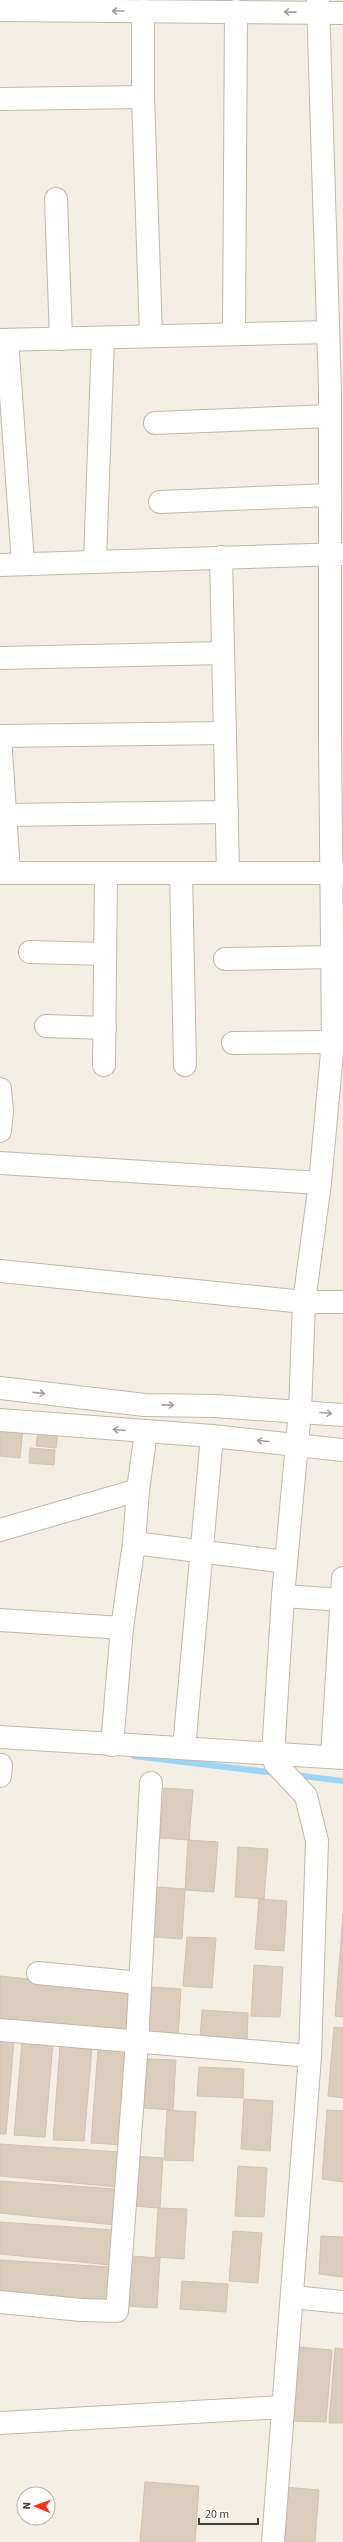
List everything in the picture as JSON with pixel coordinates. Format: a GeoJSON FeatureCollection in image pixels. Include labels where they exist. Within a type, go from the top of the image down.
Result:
{"type":"FeatureCollection","features":[{"type":"Feature","properties":{"kind":"street"},"geometry":{"type":"LineString","coordinates":[[273,2542],[293,2297],[310,2056],[317,1841],[306,1796],[274,1758],[283,1596],[300,1411],[304,1302],[337,1067],[333,1042],[338,984],[333,957],[338,873],[336,737],[337,554],[330,495],[328,332],[318,6]]}},
{"type":"Feature","properties":{"kind":"street"},"geometry":{"type":"LineString","coordinates":[[0,10],[236,11],[318,6],[343,13]]}},
{"type":"Feature","properties":{"kind":"street"},"geometry":{"type":"LineString","coordinates":[[143,11],[143,97],[151,336]]}},
{"type":"Feature","properties":{"kind":"street"},"geometry":{"type":"LineString","coordinates":[[234,334],[236,11]]}},
{"type":"Feature","properties":{"kind":"street"},"geometry":{"type":"LineString","coordinates":[[0,99],[143,97]]}},
{"type":"Feature","properties":{"kind":"street"},"geometry":{"type":"LineString","coordinates":[[56,199],[61,339]]}},
{"type":"Feature","properties":{"kind":"street"},"geometry":{"type":"LineString","coordinates":[[22,563],[8,471],[4,340],[328,332]]}},
{"type":"Feature","properties":{"kind":"street"},"geometry":{"type":"LineString","coordinates":[[95,560],[103,338]]}},
{"type":"Feature","properties":{"kind":"street"},"geometry":{"type":"LineString","coordinates":[[155,423],[330,416]]}},
{"type":"Feature","properties":{"kind":"street"},"geometry":{"type":"LineString","coordinates":[[160,502],[330,495]]}},
{"type":"Feature","properties":{"kind":"street"},"geometry":{"type":"LineString","coordinates":[[0,565],[95,560],[337,554]]}},
{"type":"Feature","properties":{"kind":"street"},"geometry":{"type":"LineString","coordinates":[[221,557],[228,872]]}},
{"type":"Feature","properties":{"kind":"street"},"geometry":{"type":"LineString","coordinates":[[0,658],[223,653]]}},
{"type":"Feature","properties":{"kind":"street"},"geometry":{"type":"LineString","coordinates":[[225,733],[0,736],[5,815],[5,873],[338,873]]}},
{"type":"Feature","properties":{"kind":"street"},"geometry":{"type":"LineString","coordinates":[[5,815],[227,812]]}},
{"type":"Feature","properties":{"kind":"street"},"geometry":{"type":"LineString","coordinates":[[104,1064],[106,872]]}},
{"type":"Feature","properties":{"kind":"street"},"geometry":{"type":"LineString","coordinates":[[181,873],[185,1065]]}},
{"type":"Feature","properties":{"kind":"street"},"geometry":{"type":"LineString","coordinates":[[30,952],[105,954]]}},
{"type":"Feature","properties":{"kind":"street"},"geometry":{"type":"LineString","coordinates":[[225,959],[333,957]]}},
{"type":"Feature","properties":{"kind":"street"},"geometry":{"type":"LineString","coordinates":[[46,1026],[105,1028]]}},
{"type":"Feature","properties":{"kind":"street"},"geometry":{"type":"LineString","coordinates":[[233,1043],[333,1042]]}},
{"type":"Feature","properties":{"kind":"street"},"geometry":{"type":"LineString","coordinates":[[0,1089],[0,1128]]}},
{"type":"Feature","properties":{"kind":"street"},"geometry":{"type":"LineString","coordinates":[[0,1163],[320,1183]]}},
{"type":"Feature","properties":{"kind":"street"},"geometry":{"type":"LineString","coordinates":[[0,1271],[304,1302],[343,1302]]}},
{"type":"Feature","properties":{"kind":"street"},"geometry":{"type":"LineString","coordinates":[[0,1388],[145,1405],[215,1406],[343,1415]]}},
{"type":"Feature","properties":{"kind":"street"},"geometry":{"type":"LineString","coordinates":[[0,1420],[212,1436],[343,1450]]}},
{"type":"Feature","properties":{"kind":"street"},"geometry":{"type":"LineString","coordinates":[[112,1745],[122,1628],[134,1543],[138,1490],[146,1432]]}},
{"type":"Feature","properties":{"kind":"street"},"geometry":{"type":"LineString","coordinates":[[184,1748],[212,1436]]}},
{"type":"Feature","properties":{"kind":"street"},"geometry":{"type":"LineString","coordinates":[[0,1530],[138,1490]]}},
{"type":"Feature","properties":{"kind":"street"},"geometry":{"type":"LineString","coordinates":[[134,1543],[201,1553],[286,1562]]}},
{"type":"Feature","properties":{"kind":"street"},"geometry":{"type":"LineString","coordinates":[[0,1737],[112,1745],[184,1748],[274,1758],[338,1758],[343,1578]]}},
{"type":"Feature","properties":{"kind":"street"},"geometry":{"type":"LineString","coordinates":[[283,1596],[342,1600]]}},
{"type":"Feature","properties":{"kind":"street"},"geometry":{"type":"LineString","coordinates":[[0,1620],[122,1628]]}},
{"type":"Feature","properties":{"kind":"street"},"geometry":{"type":"LineString","coordinates":[[0,2302],[81,2310],[117,2311],[137,2042],[151,1783]]}},
{"type":"Feature","properties":{"kind":"street"},"geometry":{"type":"LineString","coordinates":[[38,1973],[140,1983]]}},
{"type":"Feature","properties":{"kind":"street"},"geometry":{"type":"LineString","coordinates":[[0,2030],[310,2056]]}},
{"type":"Feature","properties":{"kind":"street"},"geometry":{"type":"LineString","coordinates":[[293,2297],[343,2302]]}},
{"type":"Feature","properties":{"kind":"street"},"geometry":{"type":"LineString","coordinates":[[0,2423],[283,2407]]}},
{"type":"Feature","properties":{"kind":"building"},"geometry":{"type":"Polygon","coordinates":[[[0,1428],[23,1429],[20,1458],[0,1456],[0,1428]]]}},
{"type":"Feature","properties":{"kind":"building"},"geometry":{"type":"Polygon","coordinates":[[[38,1431],[58,1434],[56,1448],[36,1446],[38,1431]]]}},
{"type":"Feature","properties":{"kind":"building"},"geometry":{"type":"Polygon","coordinates":[[[30,1448],[55,1450],[54,1465],[29,1463],[30,1448]]]}},
{"type":"Feature","properties":{"kind":"building"},"geometry":{"type":"Polygon","coordinates":[[[164,1788],[193,1790],[189,1840],[160,1838],[164,1788]]]}},
{"type":"Feature","properties":{"kind":"building"},"geometry":{"type":"Polygon","coordinates":[[[188,1840],[218,1842],[214,1892],[185,1890],[188,1840]]]}},
{"type":"Feature","properties":{"kind":"building"},"geometry":{"type":"Polygon","coordinates":[[[238,1847],[268,1849],[264,1899],[235,1897],[238,1847]]]}},
{"type":"Feature","properties":{"kind":"building"},"geometry":{"type":"Polygon","coordinates":[[[156,1887],[185,1889],[182,1939],[153,1937],[156,1887]]]}},
{"type":"Feature","properties":{"kind":"building"},"geometry":{"type":"Polygon","coordinates":[[[259,1899],[287,1901],[284,1951],[255,1949],[259,1899]]]}},
{"type":"Feature","properties":{"kind":"building"},"geometry":{"type":"Polygon","coordinates":[[[343,1914],[343,2017],[335,2016],[343,1914]]]}},
{"type":"Feature","properties":{"kind":"building"},"geometry":{"type":"Polygon","coordinates":[[[187,1937],[216,1938],[212,1988],[183,1986],[187,1937]]]}},
{"type":"Feature","properties":{"kind":"building"},"geometry":{"type":"Polygon","coordinates":[[[254,1965],[283,1967],[280,2017],[251,2016],[254,1965]]]}},
{"type":"Feature","properties":{"kind":"building"},"geometry":{"type":"Polygon","coordinates":[[[0,1976],[133,1990],[130,2036],[0,2023],[0,1976]]]}},
{"type":"Feature","properties":{"kind":"building"},"geometry":{"type":"Polygon","coordinates":[[[152,1987],[181,1989],[178,2039],[149,2037],[152,1987]]]}},
{"type":"Feature","properties":{"kind":"building"},"geometry":{"type":"Polygon","coordinates":[[[202,2010],[248,2013],[247,2042],[200,2039],[202,2010]]]}},
{"type":"Feature","properties":{"kind":"building"},"geometry":{"type":"Polygon","coordinates":[[[334,2027],[343,2028],[343,2098],[328,2096],[334,2027]]]}},
{"type":"Feature","properties":{"kind":"building"},"geometry":{"type":"Polygon","coordinates":[[[0,2040],[14,2041],[6,2134],[0,2134],[0,2040]]]}},
{"type":"Feature","properties":{"kind":"building"},"geometry":{"type":"Polygon","coordinates":[[[22,2041],[53,2043],[45,2137],[14,2135],[22,2041]]]}},
{"type":"Feature","properties":{"kind":"building"},"geometry":{"type":"Polygon","coordinates":[[[60,2046],[92,2048],[84,2141],[53,2140],[60,2046]]]}},
{"type":"Feature","properties":{"kind":"building"},"geometry":{"type":"Polygon","coordinates":[[[98,2049],[130,2051],[122,2145],[91,2143],[98,2049]]]}},
{"type":"Feature","properties":{"kind":"building"},"geometry":{"type":"Polygon","coordinates":[[[148,2059],[176,2060],[173,2110],[144,2108],[148,2059]]]}},
{"type":"Feature","properties":{"kind":"building"},"geometry":{"type":"Polygon","coordinates":[[[199,2067],[244,2069],[243,2098],[197,2096],[199,2067]]]}},
{"type":"Feature","properties":{"kind":"building"},"geometry":{"type":"Polygon","coordinates":[[[244,2099],[273,2101],[270,2151],[241,2149],[244,2099]]]}},
{"type":"Feature","properties":{"kind":"building"},"geometry":{"type":"Polygon","coordinates":[[[167,2110],[196,2112],[193,2161],[164,2160],[167,2110]]]}},
{"type":"Feature","properties":{"kind":"building"},"geometry":{"type":"Polygon","coordinates":[[[327,2110],[343,2111],[343,2182],[322,2179],[327,2110]]]}},
{"type":"Feature","properties":{"kind":"building"},"geometry":{"type":"Polygon","coordinates":[[[0,2144],[120,2152],[117,2187],[0,2176],[0,2144]]]}},
{"type":"Feature","properties":{"kind":"building"},"geometry":{"type":"Polygon","coordinates":[[[134,2156],[163,2158],[160,2208],[131,2206],[134,2156]]]}},
{"type":"Feature","properties":{"kind":"building"},"geometry":{"type":"Polygon","coordinates":[[[238,2166],[267,2168],[264,2217],[235,2216],[238,2166]]]}},
{"type":"Feature","properties":{"kind":"building"},"geometry":{"type":"Polygon","coordinates":[[[0,2181],[117,2189],[115,2225],[0,2213],[0,2181]]]}},
{"type":"Feature","properties":{"kind":"building"},"geometry":{"type":"Polygon","coordinates":[[[158,2208],[187,2209],[184,2259],[155,2257],[158,2208]]]}},
{"type":"Feature","properties":{"kind":"building"},"geometry":{"type":"Polygon","coordinates":[[[0,2222],[113,2230],[110,2265],[0,2254],[0,2222]]]}},
{"type":"Feature","properties":{"kind":"building"},"geometry":{"type":"Polygon","coordinates":[[[233,2231],[262,2233],[258,2283],[229,2281],[233,2231]]]}},
{"type":"Feature","properties":{"kind":"building"},"geometry":{"type":"Polygon","coordinates":[[[321,2236],[343,2237],[343,2277],[319,2274],[321,2236]]]}},
{"type":"Feature","properties":{"kind":"building"},"geometry":{"type":"Polygon","coordinates":[[[131,2256],[160,2258],[157,2308],[127,2306],[131,2256]]]}},
{"type":"Feature","properties":{"kind":"building"},"geometry":{"type":"Polygon","coordinates":[[[0,2260],[110,2267],[107,2303],[0,2292],[0,2260]]]}},
{"type":"Feature","properties":{"kind":"building"},"geometry":{"type":"Polygon","coordinates":[[[182,2281],[228,2284],[226,2312],[180,2309],[182,2281]]]}},
{"type":"Feature","properties":{"kind":"building"},"geometry":{"type":"Polygon","coordinates":[[[297,2347],[332,2350],[326,2422],[291,2421],[297,2347]]]}},
{"type":"Feature","properties":{"kind":"building"},"geometry":{"type":"Polygon","coordinates":[[[335,2348],[343,2349],[343,2423],[329,2423],[335,2348]]]}},
{"type":"Feature","properties":{"kind":"building"},"geometry":{"type":"Polygon","coordinates":[[[145,2482],[199,2486],[195,2542],[140,2542],[145,2482]]]}},
{"type":"Feature","properties":{"kind":"building"},"geometry":{"type":"Polygon","coordinates":[[[284,2487],[319,2490],[315,2542],[279,2542],[284,2487]]]}},
{"type":"Feature","properties":{"kind":"waterway"},"geometry":{"type":"LineString","coordinates":[[134,1756],[276,1773]]}},
{"type":"Feature","properties":{"kind":"waterway"},"geometry":{"type":"LineString","coordinates":[[295,1775],[343,1781]]}}]}
